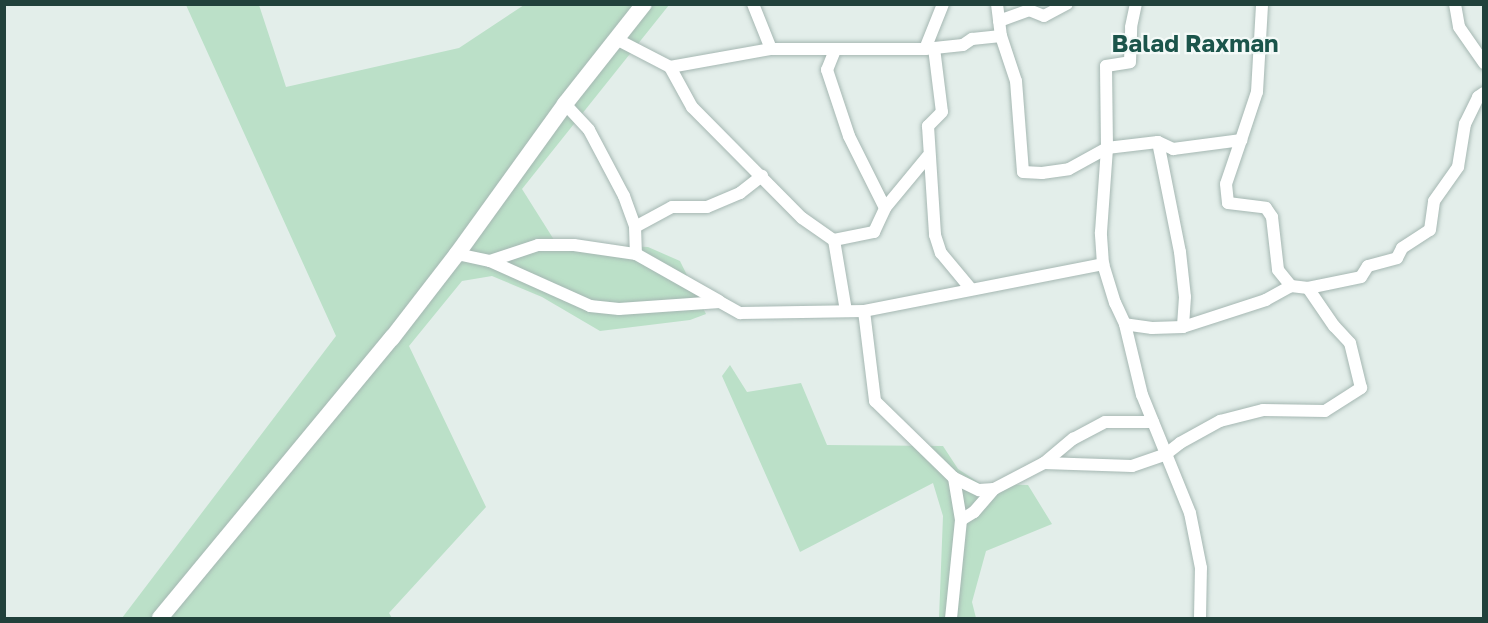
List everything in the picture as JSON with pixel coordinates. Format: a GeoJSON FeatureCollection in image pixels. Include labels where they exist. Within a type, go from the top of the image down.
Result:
{"type":"FeatureCollection","features":[{"type":"Feature","properties":{"kind":"street"},"geometry":{"type":"LineString","coordinates":[[160,618],[392,338],[457,254],[565,104],[618,40],[644,4]]}},
{"type":"Feature","properties":{"kind":"street"},"geometry":{"type":"LineString","coordinates":[[753,4],[771,49]]}},
{"type":"Feature","properties":{"kind":"street"},"geometry":{"type":"LineString","coordinates":[[943,4],[929,48],[942,112],[928,126],[928,156],[935,235],[940,253],[971,289]]}},
{"type":"Feature","properties":{"kind":"street"},"geometry":{"type":"LineString","coordinates":[[997,4],[1001,36],[1016,81],[1023,172],[1042,173],[1069,169],[1107,148],[1158,142],[1173,149],[1241,140]]}},
{"type":"Feature","properties":{"kind":"street"},"geometry":{"type":"LineString","coordinates":[[999,21],[1029,10],[1044,16],[1067,4]]}},
{"type":"Feature","properties":{"kind":"street"},"geometry":{"type":"LineString","coordinates":[[1136,4],[1131,27],[1130,62],[1106,66],[1107,148],[1102,200],[1103,264],[1115,303],[1125,324],[1142,395],[1190,513],[1201,568],[1200,618]]}},
{"type":"Feature","properties":{"kind":"street"},"geometry":{"type":"LineString","coordinates":[[1262,4],[1257,92],[1227,184],[1228,203],[1266,208],[1272,217],[1278,270],[1291,286]]}},
{"type":"Feature","properties":{"kind":"street"},"geometry":{"type":"LineString","coordinates":[[1455,4],[1459,27],[1484,63]]}},
{"type":"Feature","properties":{"kind":"street"},"geometry":{"type":"LineString","coordinates":[[670,67],[771,49],[929,48],[963,45],[972,39],[1001,36]]}},
{"type":"Feature","properties":{"kind":"street"},"geometry":{"type":"LineString","coordinates":[[618,40],[670,67],[692,107],[802,218],[834,240],[874,232],[885,208],[928,156]]}},
{"type":"Feature","properties":{"kind":"street"},"geometry":{"type":"LineString","coordinates":[[835,50],[827,70],[849,136],[885,208]]}},
{"type":"Feature","properties":{"kind":"street"},"geometry":{"type":"LineString","coordinates":[[1125,324],[1152,328],[1183,327],[1266,300],[1291,286],[1308,288],[1361,277],[1368,266],[1397,258],[1402,248],[1430,230],[1434,201],[1458,167],[1465,124],[1478,97],[1484,93]]}},
{"type":"Feature","properties":{"kind":"street"},"geometry":{"type":"LineString","coordinates":[[565,104],[589,130],[624,196],[635,227],[636,254]]}},
{"type":"Feature","properties":{"kind":"street"},"geometry":{"type":"LineString","coordinates":[[1158,142],[1180,252],[1185,297],[1183,327]]}},
{"type":"Feature","properties":{"kind":"street"},"geometry":{"type":"LineString","coordinates":[[635,227],[672,207],[707,207],[740,193],[762,176]]}},
{"type":"Feature","properties":{"kind":"street"},"geometry":{"type":"LineString","coordinates":[[834,240],[846,311]]}},
{"type":"Feature","properties":{"kind":"street"},"geometry":{"type":"LineString","coordinates":[[489,261],[538,245],[574,245],[636,254],[740,313],[864,311],[1103,264]]}},
{"type":"Feature","properties":{"kind":"street"},"geometry":{"type":"LineString","coordinates":[[457,254],[489,261],[590,306],[619,309],[688,302],[720,302]]}},
{"type":"Feature","properties":{"kind":"street"},"geometry":{"type":"LineString","coordinates":[[1044,463],[1132,466],[1166,454],[1179,443],[1220,421],[1263,410],[1325,411],[1361,388],[1350,343],[1334,326],[1308,288]]}},
{"type":"Feature","properties":{"kind":"street"},"geometry":{"type":"LineString","coordinates":[[864,311],[875,400],[954,477],[979,490],[994,489]]}},
{"type":"Feature","properties":{"kind":"street"},"geometry":{"type":"LineString","coordinates":[[961,520],[974,512],[994,489],[1044,463],[1073,439],[1105,422],[1153,422]]}},
{"type":"Feature","properties":{"kind":"street"},"geometry":{"type":"LineString","coordinates":[[951,618],[961,520],[954,477]]}},
{"type":"Feature","properties":{"kind":"green space"},"geometry":{"type":"Polygon","coordinates":[[[186,5],[259,5],[286,87],[459,48],[524,5],[669,5],[522,189],[556,243],[648,247],[680,261],[706,314],[690,320],[600,331],[542,297],[492,276],[462,281],[409,346],[486,507],[389,613],[392,618],[122,618],[336,336],[186,5]]]}},
{"type":"Feature","properties":{"kind":"green space"},"geometry":{"type":"Polygon","coordinates":[[[730,365],[747,392],[801,383],[827,445],[943,446],[958,469],[981,484],[1028,485],[1052,524],[986,551],[972,602],[976,618],[939,618],[943,516],[933,483],[800,552],[722,376],[730,365]]]}},
{"type":"Feature","properties":{"kind":"district","name":"Balad Raxman"},"geometry":{"type":"Point","coordinates":[1195,43]}}]}
